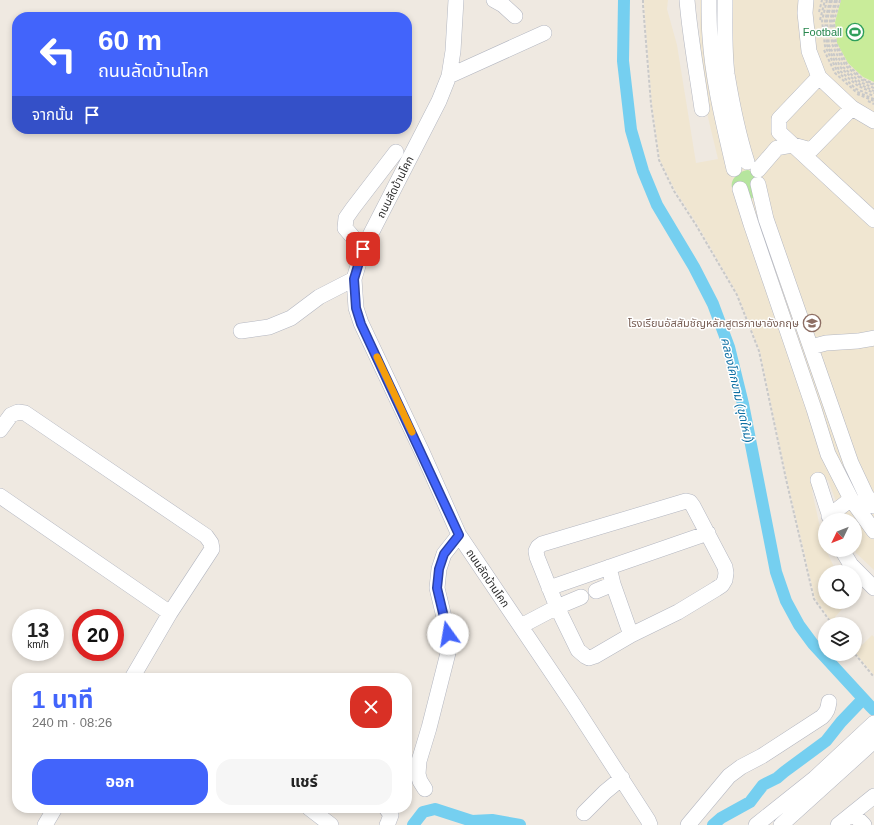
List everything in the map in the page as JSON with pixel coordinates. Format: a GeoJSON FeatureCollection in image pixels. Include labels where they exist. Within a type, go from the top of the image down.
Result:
{"type":"FeatureCollection","features":[{"type":"Feature","properties":{"kind":"street","name":"ถนนลัดบ้านโคก"},"geometry":{"type":"LineString","coordinates":[[456,0],[453,51],[449,76],[439,101],[363,249],[354,279],[356,308],[361,324],[459,535],[622,778],[650,825]]}},
{"type":"Feature","properties":{"kind":"street"},"geometry":{"type":"LineString","coordinates":[[494,0],[503,5],[515,16]]}},
{"type":"Feature","properties":{"kind":"street"},"geometry":{"type":"LineString","coordinates":[[687,0],[702,109]]}},
{"type":"Feature","properties":{"kind":"street"},"geometry":{"type":"LineString","coordinates":[[709,0],[712,58],[722,119],[750,170],[754,188],[750,190],[740,190]]}},
{"type":"Feature","properties":{"kind":"street"},"geometry":{"type":"LineString","coordinates":[[725,0],[727,73],[742,146],[850,464],[871,496]]}},
{"type":"Feature","properties":{"kind":"street"},"geometry":{"type":"LineString","coordinates":[[806,0],[805,13],[809,51],[819,77],[852,101],[874,121]]}},
{"type":"Feature","properties":{"kind":"street"},"geometry":{"type":"LineString","coordinates":[[449,76],[544,33]]}},
{"type":"Feature","properties":{"kind":"street"},"geometry":{"type":"LineString","coordinates":[[695,60],[712,58]]}},
{"type":"Feature","properties":{"kind":"street"},"geometry":{"type":"LineString","coordinates":[[773,153],[779,132],[779,119],[819,77]]}},
{"type":"Feature","properties":{"kind":"street"},"geometry":{"type":"LineString","coordinates":[[852,101],[811,150],[793,145],[773,153],[750,170],[732,173],[732,178],[733,183],[740,190],[828,454],[851,499],[874,531]]}},
{"type":"Feature","properties":{"kind":"street"},"geometry":{"type":"LineString","coordinates":[[779,132],[874,220]]}},
{"type":"Feature","properties":{"kind":"street"},"geometry":{"type":"LineString","coordinates":[[363,249],[345,228],[346,218],[396,152]]}},
{"type":"Feature","properties":{"kind":"street"},"geometry":{"type":"LineString","coordinates":[[241,331],[269,327],[291,318],[319,297],[354,279]]}},
{"type":"Feature","properties":{"kind":"street"},"geometry":{"type":"LineString","coordinates":[[811,347],[826,343],[858,341],[874,338]]}},
{"type":"Feature","properties":{"kind":"street"},"geometry":{"type":"LineString","coordinates":[[814,409],[830,404]]}},
{"type":"Feature","properties":{"kind":"street"},"geometry":{"type":"LineString","coordinates":[[0,430],[11,415],[18,412],[25,413],[206,536],[212,543],[212,549],[170,613],[135,673]]}},
{"type":"Feature","properties":{"kind":"street"},"geometry":{"type":"LineString","coordinates":[[818,480],[828,513]]}},
{"type":"Feature","properties":{"kind":"street"},"geometry":{"type":"LineString","coordinates":[[0,496],[170,613]]}},
{"type":"Feature","properties":{"kind":"street"},"geometry":{"type":"LineString","coordinates":[[836,513],[851,499]]}},
{"type":"Feature","properties":{"kind":"street"},"geometry":{"type":"LineString","coordinates":[[686,501],[690,502],[693,506],[725,567],[726,573],[725,580],[722,585],[716,589],[678,612],[589,658],[578,650],[549,588],[536,557],[536,551],[542,544],[686,501]]}},
{"type":"Feature","properties":{"kind":"street"},"geometry":{"type":"LineString","coordinates":[[549,588],[708,533]]}},
{"type":"Feature","properties":{"kind":"street"},"geometry":{"type":"LineString","coordinates":[[425,789],[418,774],[419,761],[448,653],[448,634],[437,588],[439,569],[444,554],[459,535]]}},
{"type":"Feature","properties":{"kind":"street"},"geometry":{"type":"LineString","coordinates":[[846,557],[850,565],[874,588]]}},
{"type":"Feature","properties":{"kind":"street"},"geometry":{"type":"LineString","coordinates":[[609,567],[613,584],[631,636]]}},
{"type":"Feature","properties":{"kind":"street"},"geometry":{"type":"LineString","coordinates":[[596,591],[613,584]]}},
{"type":"Feature","properties":{"kind":"street"},"geometry":{"type":"LineString","coordinates":[[521,626],[580,597]]}},
{"type":"Feature","properties":{"kind":"street"},"geometry":{"type":"LineString","coordinates":[[688,825],[729,776],[822,717],[828,710],[829,702]]}},
{"type":"Feature","properties":{"kind":"street"},"geometry":{"type":"LineString","coordinates":[[756,825],[776,822],[815,778],[872,731]]}},
{"type":"Feature","properties":{"kind":"street"},"geometry":{"type":"LineString","coordinates":[[584,813],[605,792],[622,778]]}},
{"type":"Feature","properties":{"kind":"street"},"geometry":{"type":"LineString","coordinates":[[838,825],[874,796]]}},
{"type":"Feature","properties":{"kind":"street"},"geometry":{"type":"LineString","coordinates":[[45,825],[52,813]]}},
{"type":"Feature","properties":{"kind":"street"},"geometry":{"type":"LineString","coordinates":[[317,813],[331,825]]}},
{"type":"Feature","properties":{"kind":"street"},"geometry":{"type":"LineString","coordinates":[[387,825],[391,815],[390,813]]}},
{"type":"Feature","properties":{"kind":"street"},"geometry":{"type":"LineString","coordinates":[[853,814],[864,825]]}},
{"type":"Feature","properties":{"kind":"path"},"geometry":{"type":"LineString","coordinates":[[643,0],[651,104],[659,160],[674,191],[696,225],[737,295],[759,351],[814,598],[827,617]]}},
{"type":"Feature","properties":{"kind":"path"},"geometry":{"type":"LineString","coordinates":[[816,13],[830,0]]}},
{"type":"Feature","properties":{"kind":"path"},"geometry":{"type":"LineString","coordinates":[[817,20],[830,0]]}},
{"type":"Feature","properties":{"kind":"path"},"geometry":{"type":"LineString","coordinates":[[830,0],[827,21],[830,45],[841,68],[859,84],[874,93]]}},
{"type":"Feature","properties":{"kind":"path"},"geometry":{"type":"LineString","coordinates":[[830,0],[834,43],[845,65],[874,93]]}},
{"type":"Feature","properties":{"kind":"path"},"geometry":{"type":"LineString","coordinates":[[830,0],[822,20],[825,46],[837,71],[856,89],[874,93]]}},
{"type":"Feature","properties":{"kind":"path"},"geometry":{"type":"LineString","coordinates":[[820,47],[833,74],[854,93],[874,93]]}},
{"type":"Feature","properties":{"kind":"path"},"geometry":{"type":"LineString","coordinates":[[852,101],[874,93]]}},
{"type":"Feature","properties":{"kind":"path"},"geometry":{"type":"LineString","coordinates":[[860,661],[874,677]]}},
{"type":"Feature","properties":{"kind":"shaded area","name":"โรงเรียนอัสสัมชัญหลักสูตรภาษาอังกฤษ"},"geometry":{"type":"Polygon","coordinates":[[[644,0],[668,0],[667,9],[677,45],[696,163],[718,159],[706,109],[700,61],[700,0],[841,0],[835,22],[863,77],[874,82],[874,570],[860,557],[862,557],[862,513],[840,513],[828,480],[820,481],[821,488],[812,491],[818,518],[818,557],[829,557],[833,565],[818,565],[818,602],[815,598],[787,479],[760,351],[738,295],[697,224],[675,190],[660,160],[652,104],[644,0]]]}},
{"type":"Feature","properties":{"kind":"shaded area","name":"โรงเรียนอัสสัมชัญหลักสูตรภาษาอังกฤษ"},"geometry":{"type":"Polygon","coordinates":[[[823,609],[842,609],[835,617],[828,617],[823,609]]]}},
{"type":"Feature","properties":{"kind":"shaded area"},"geometry":{"type":"Polygon","coordinates":[[[872,635],[874,637],[874,675],[862,661],[862,645],[872,635]]]}},
{"type":"Feature","properties":{"kind":"green space","name":"Football"},"geometry":{"type":"Polygon","coordinates":[[[841,0],[874,0],[874,82],[863,77],[848,63],[837,43],[835,22],[841,0]]]}},
{"type":"Feature","properties":{"kind":"green space"},"geometry":{"type":"Polygon","coordinates":[[[748,170],[757,174],[756,196],[746,200],[733,190],[732,183],[738,174],[748,170]]]}},
{"type":"Feature","properties":{"kind":"waterway","name":"คลองโคกขาม (ขุดใหม่)"},"geometry":{"type":"LineString","coordinates":[[624,0],[623,61],[631,130],[643,171],[657,205],[694,267],[713,304],[729,347],[743,404],[776,572],[786,601],[799,625],[813,644],[874,710]]}},
{"type":"Feature","properties":{"kind":"waterway","name":"คลองโคกขาม (ขุดใหม่)"},"geometry":{"type":"LineString","coordinates":[[713,825],[721,818],[750,802],[763,785],[777,778],[826,741],[841,722],[863,699]]}},
{"type":"Feature","properties":{"kind":"waterway","name":"คลองโคกขาม (ขุดใหม่)"},"geometry":{"type":"LineString","coordinates":[[413,825],[423,812],[435,809],[472,821],[492,820],[520,825]]}},
{"type":"Feature","properties":{"kind":"slow traffic"},"geometry":{"type":"LineString","coordinates":[[377,357],[412,432]]}},
{"type":"Feature","properties":{"kind":"place","name":"Football"},"geometry":{"type":"Point","coordinates":[855,32]}},
{"type":"Feature","properties":{"kind":"place","name":"โรงเรียนอัสสัมชัญหลักสูตรภาษาอังกฤษ"},"geometry":{"type":"Point","coordinates":[812,323]}},
{"type":"Feature","properties":{"kind":"route"},"geometry":{"type":"LineString","coordinates":[[363,249],[354,279],[356,308],[361,324],[459,535],[444,554],[439,569],[437,588],[448,634]]}}]}
